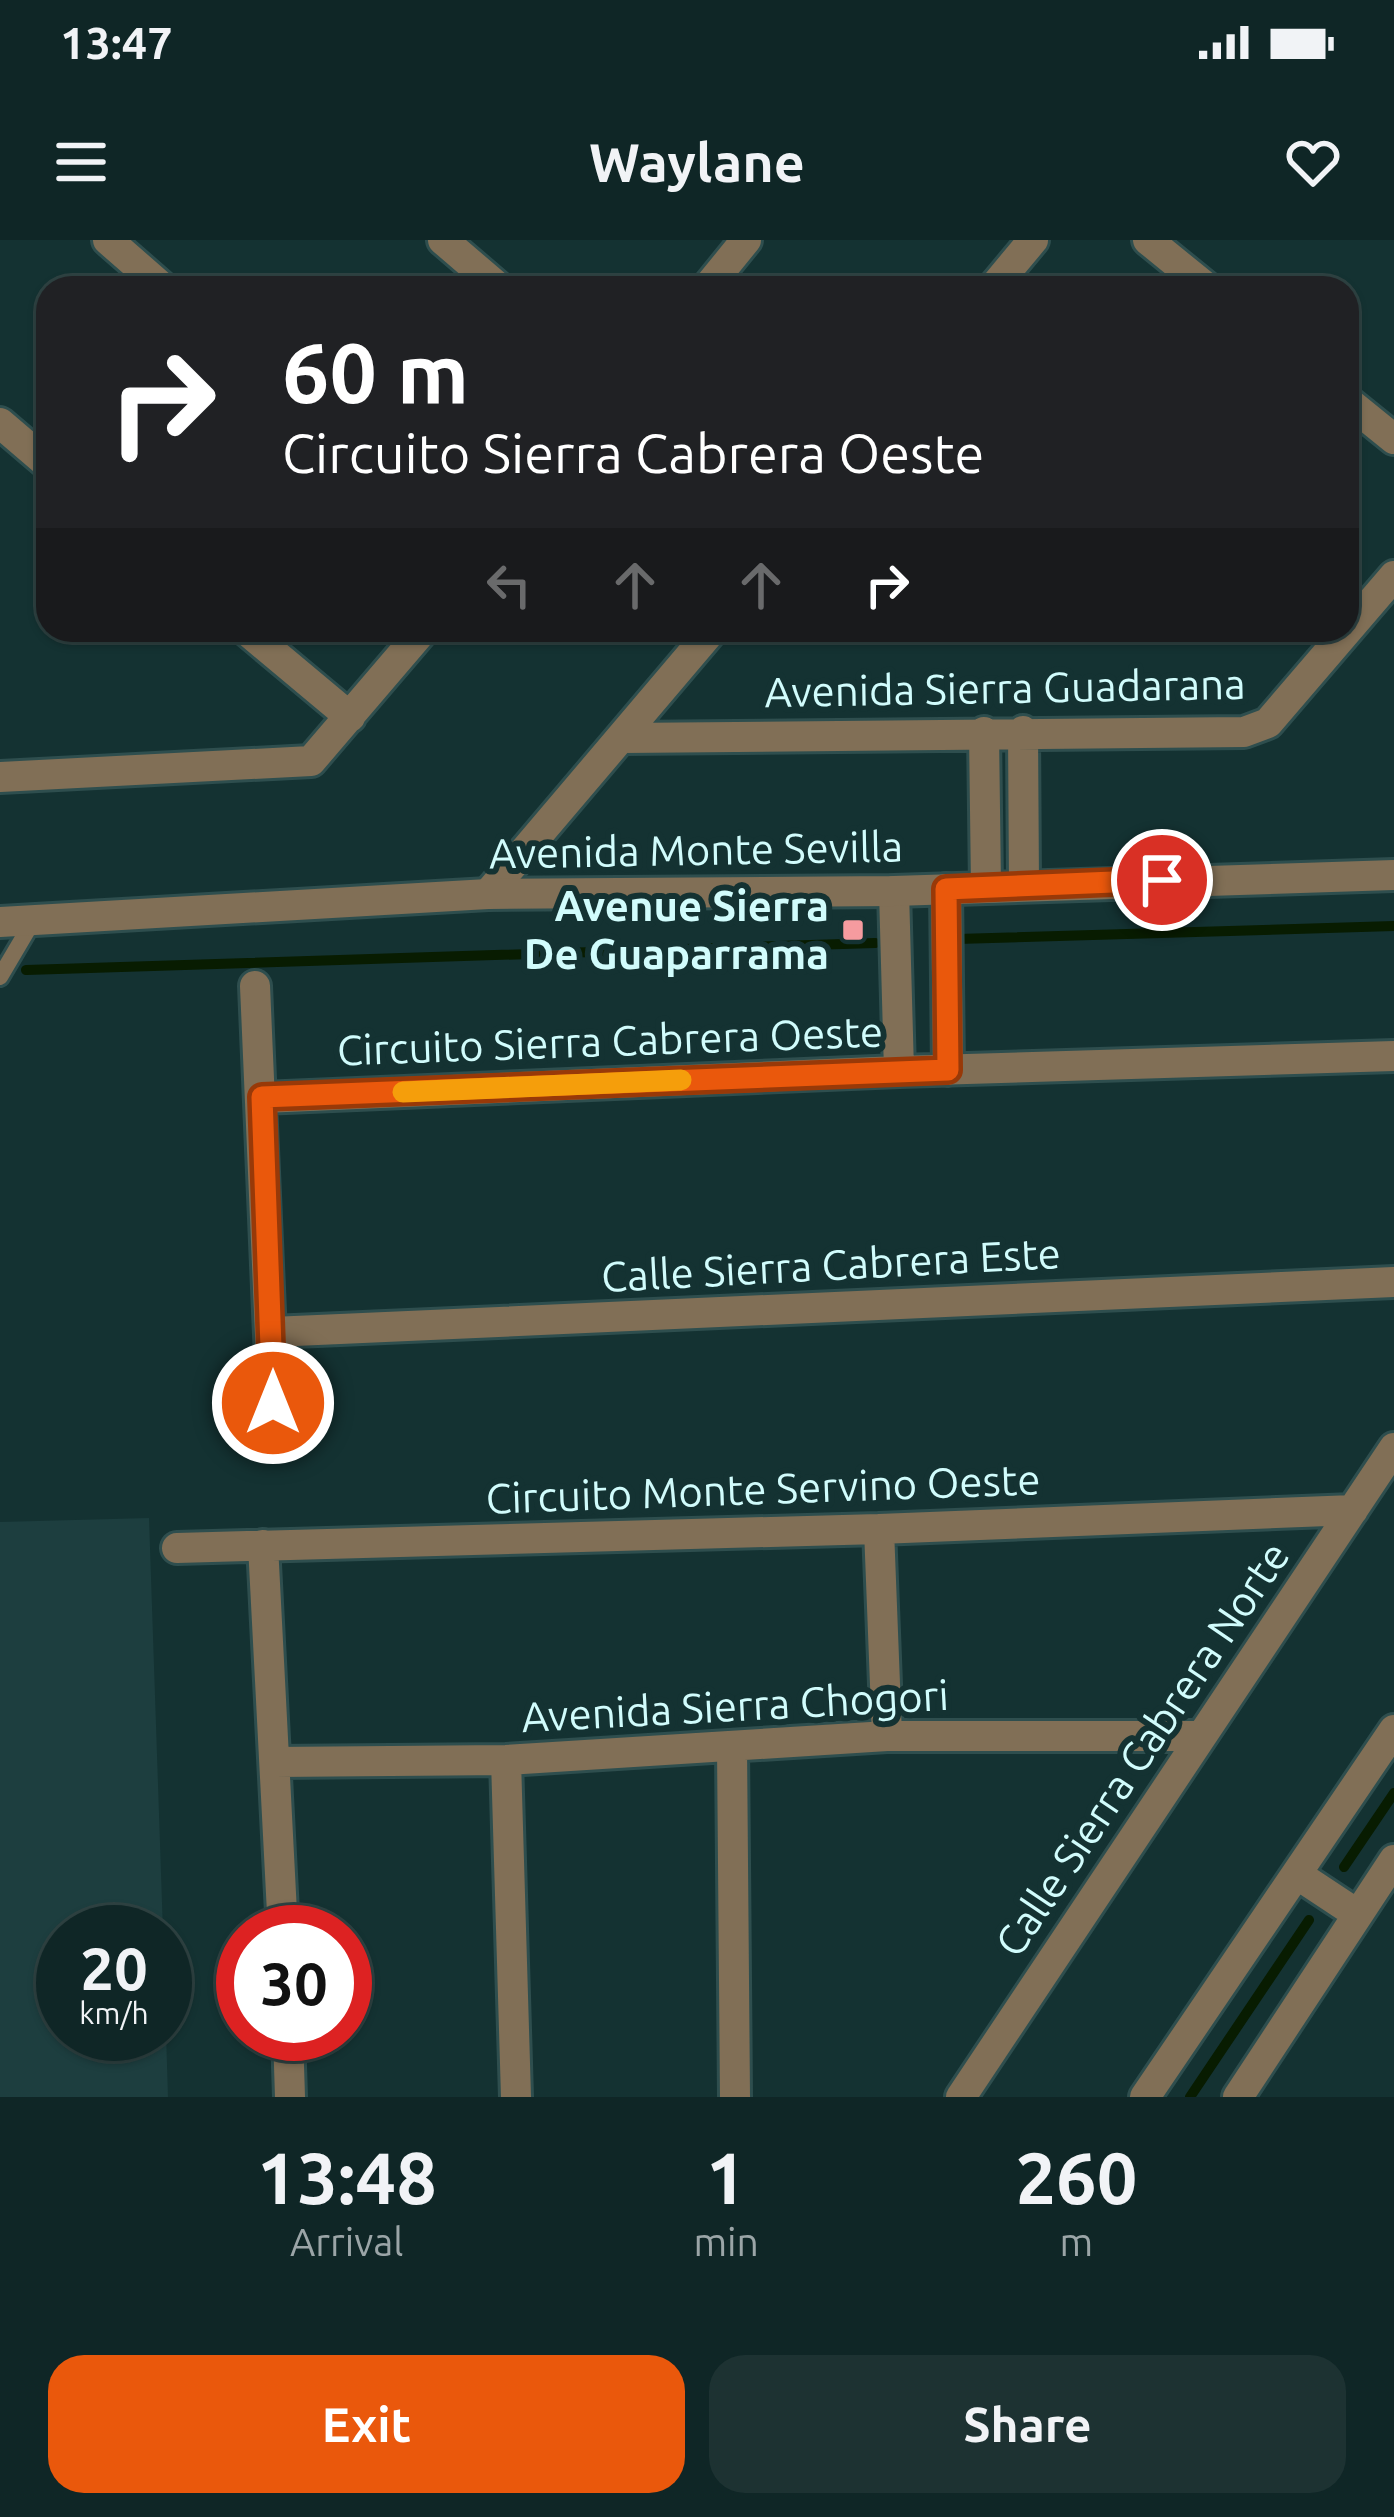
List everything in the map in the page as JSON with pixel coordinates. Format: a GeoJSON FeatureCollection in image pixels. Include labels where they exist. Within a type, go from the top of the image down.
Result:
{"type":"FeatureCollection","features":[{"type":"Feature","properties":{"kind":"street"},"geometry":{"type":"LineString","coordinates":[[108,240],[149,276]]}},
{"type":"Feature","properties":{"kind":"street"},"geometry":{"type":"LineString","coordinates":[[443,240],[485,276]]}},
{"type":"Feature","properties":{"kind":"street"},"geometry":{"type":"LineString","coordinates":[[716,276],[746,240]]}},
{"type":"Feature","properties":{"kind":"street"},"geometry":{"type":"LineString","coordinates":[[1004,276],[1033,240]]}},
{"type":"Feature","properties":{"kind":"street"},"geometry":{"type":"LineString","coordinates":[[1148,240],[1192,276]]}},
{"type":"Feature","properties":{"kind":"street"},"geometry":{"type":"LineString","coordinates":[[1359,411],[1394,439]]}},
{"type":"Feature","properties":{"kind":"street"},"geometry":{"type":"LineString","coordinates":[[0,423],[36,454]]}},
{"type":"Feature","properties":{"kind":"street","name":"Avenida Sierra Guadarana"},"geometry":{"type":"LineString","coordinates":[[1359,617],[1394,576]]}},
{"type":"Feature","properties":{"kind":"street"},"geometry":{"type":"LineString","coordinates":[[260,642],[350,717]]}},
{"type":"Feature","properties":{"kind":"street"},"geometry":{"type":"LineString","coordinates":[[0,777],[311,760],[413,642]]}},
{"type":"Feature","properties":{"kind":"street"},"geometry":{"type":"LineString","coordinates":[[488,894],[702,642]]}},
{"type":"Feature","properties":{"kind":"street","name":"Avenida Sierra Guadarana"},"geometry":{"type":"LineString","coordinates":[[623,738],[1244,732],[1268,723],[1337,642]]}},
{"type":"Feature","properties":{"kind":"street"},"geometry":{"type":"LineString","coordinates":[[1023,731],[1024,884]]}},
{"type":"Feature","properties":{"kind":"street"},"geometry":{"type":"LineString","coordinates":[[984,732],[986,887]]}},
{"type":"Feature","properties":{"kind":"street","name":"Avenida Monte Sevilla"},"geometry":{"type":"LineString","coordinates":[[0,922],[488,894],[894,891],[1394,875]]}},
{"type":"Feature","properties":{"kind":"street"},"geometry":{"type":"LineString","coordinates":[[946,889],[948,1070]]}},
{"type":"Feature","properties":{"kind":"street"},"geometry":{"type":"LineString","coordinates":[[894,891],[898,1071]]}},
{"type":"Feature","properties":{"kind":"street"},"geometry":{"type":"LineString","coordinates":[[255,986],[273,1403]]}},
{"type":"Feature","properties":{"kind":"street","name":"Circuito Sierra Cabrera Oeste"},"geometry":{"type":"LineString","coordinates":[[262,1097],[1394,1057]]}},
{"type":"Feature","properties":{"kind":"street","name":"Calle Sierra Cabrera Este"},"geometry":{"type":"LineString","coordinates":[[272,1331],[1394,1282]]}},
{"type":"Feature","properties":{"kind":"street","name":"Calle Sierra Cabrera Norte"},"geometry":{"type":"LineString","coordinates":[[961,2097],[1394,1448]]}},
{"type":"Feature","properties":{"kind":"street","name":"Circuito Monte Servino Oeste"},"geometry":{"type":"LineString","coordinates":[[176,1548],[879,1529],[1353,1510]]}},
{"type":"Feature","properties":{"kind":"street"},"geometry":{"type":"LineString","coordinates":[[879,1529],[887,1736]]}},
{"type":"Feature","properties":{"kind":"street"},"geometry":{"type":"LineString","coordinates":[[263,1545],[282,1905]]}},
{"type":"Feature","properties":{"kind":"street"},"geometry":{"type":"LineString","coordinates":[[1145,2097],[1394,1730]]}},
{"type":"Feature","properties":{"kind":"street","name":"Avenida Sierra Chogori"},"geometry":{"type":"LineString","coordinates":[[275,1762],[506,1760],[887,1736],[1200,1736]]}},
{"type":"Feature","properties":{"kind":"street"},"geometry":{"type":"LineString","coordinates":[[732,1746],[735,2097]]}},
{"type":"Feature","properties":{"kind":"street"},"geometry":{"type":"LineString","coordinates":[[506,1760],[516,2097]]}},
{"type":"Feature","properties":{"kind":"street"},"geometry":{"type":"LineString","coordinates":[[1238,2097],[1394,1860]]}},
{"type":"Feature","properties":{"kind":"street"},"geometry":{"type":"LineString","coordinates":[[1298,1875],[1357,1914]]}},
{"type":"Feature","properties":{"kind":"street"},"geometry":{"type":"LineString","coordinates":[[289,2061],[290,2097]]}},
{"type":"Feature","properties":{"kind":"lane"},"geometry":{"type":"LineString","coordinates":[[0,977],[32,921]]}},
{"type":"Feature","properties":{"kind":"shaded area"},"geometry":{"type":"Polygon","coordinates":[[[149,1518],[162,1905],[36,1905],[36,2061],[167,2061],[168,2097],[0,2097],[0,1522],[149,1518]]]}},
{"type":"Feature","properties":{"kind":"waterway"},"geometry":{"type":"LineString","coordinates":[[957,939],[1394,926]]}},
{"type":"Feature","properties":{"kind":"waterway"},"geometry":{"type":"LineString","coordinates":[[26,970],[875,943]]}},
{"type":"Feature","properties":{"kind":"waterway"},"geometry":{"type":"LineString","coordinates":[[1344,1867],[1394,1793]]}},
{"type":"Feature","properties":{"kind":"waterway"},"geometry":{"type":"LineString","coordinates":[[1190,2097],[1309,1920]]}},
{"type":"Feature","properties":{"kind":"slow traffic"},"geometry":{"type":"LineString","coordinates":[[403,1092],[681,1080]]}},
{"type":"Feature","properties":{"kind":"place","name":"Avenue Sierra De Guaparrama"},"geometry":{"type":"Point","coordinates":[853,930]}},
{"type":"Feature","properties":{"kind":"route"},"geometry":{"type":"LineString","coordinates":[[273,1403],[262,1097],[948,1070],[946,889],[1162,880]]}}]}
